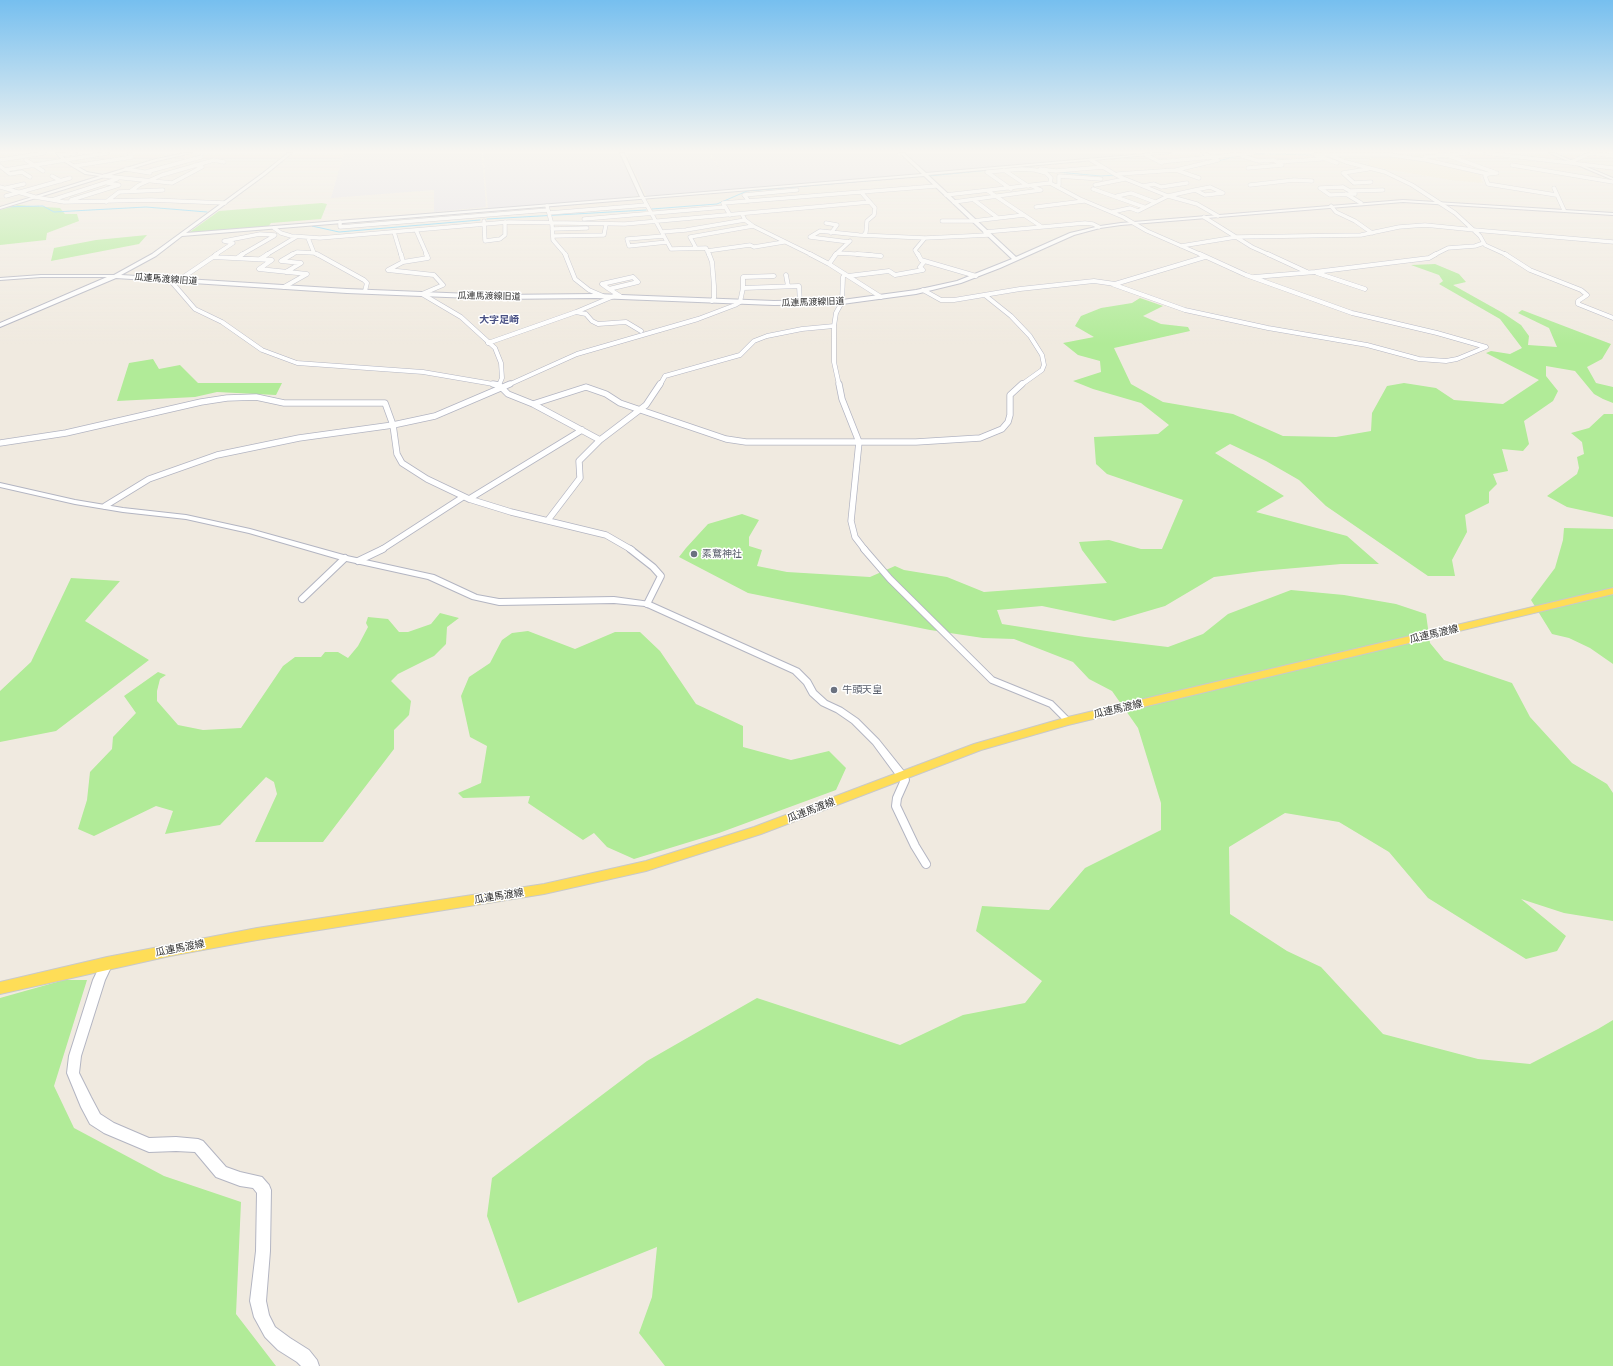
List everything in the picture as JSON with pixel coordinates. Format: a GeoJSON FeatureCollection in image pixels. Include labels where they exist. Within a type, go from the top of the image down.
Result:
{"type":"FeatureCollection","features":[{"type":"Feature","properties":{"kind":"main road","name":"瓜連馬渡線"},"geometry":{"type":"LineString","coordinates":[[0,988],[107,963],[257,934],[544,889],[646,866],[757,831],[978,747],[1068,721],[1613,591]]}},
{"type":"Feature","properties":{"kind":"street"},"geometry":{"type":"LineString","coordinates":[[0,325],[115,276],[154,255],[206,217]]}},
{"type":"Feature","properties":{"kind":"street"},"geometry":{"type":"LineString","coordinates":[[274,228],[279,232],[296,237],[320,238],[358,230],[457,217]]}},
{"type":"Feature","properties":{"kind":"street"},"geometry":{"type":"LineString","coordinates":[[483,217],[485,241],[500,239],[505,235],[505,222]]}},
{"type":"Feature","properties":{"kind":"street"},"geometry":{"type":"LineString","coordinates":[[550,217],[555,244],[566,255],[576,279],[589,290],[603,296]]}},
{"type":"Feature","properties":{"kind":"street"},"geometry":{"type":"LineString","coordinates":[[575,224],[578,219],[611,217]]}},
{"type":"Feature","properties":{"kind":"street"},"geometry":{"type":"LineString","coordinates":[[653,217],[671,249],[704,248],[707,251],[712,262],[714,286],[714,298],[712,301]]}},
{"type":"Feature","properties":{"kind":"street"},"geometry":{"type":"LineString","coordinates":[[552,229],[605,226],[701,217]]}},
{"type":"Feature","properties":{"kind":"street"},"geometry":{"type":"LineString","coordinates":[[743,217],[745,220],[753,226],[829,264],[881,297]]}},
{"type":"Feature","properties":{"kind":"street"},"geometry":{"type":"LineString","coordinates":[[864,235],[866,232],[867,221],[872,217]]}},
{"type":"Feature","properties":{"kind":"street"},"geometry":{"type":"LineString","coordinates":[[969,217],[1015,259]]}},
{"type":"Feature","properties":{"kind":"street"},"geometry":{"type":"LineString","coordinates":[[942,221],[973,221],[1009,217]]}},
{"type":"Feature","properties":{"kind":"street"},"geometry":{"type":"LineString","coordinates":[[1027,217],[1042,227]]}},
{"type":"Feature","properties":{"kind":"street"},"geometry":{"type":"LineString","coordinates":[[923,290],[944,300],[954,300],[986,296],[1027,288],[1094,281],[1112,284],[1185,310],[1275,329],[1368,345],[1419,359],[1436,361],[1452,360],[1486,347],[1437,333],[1352,313],[1252,277],[1204,257],[1147,231],[1121,217]]}},
{"type":"Feature","properties":{"kind":"street"},"geometry":{"type":"LineString","coordinates":[[1204,217],[1252,247],[1309,273]]}},
{"type":"Feature","properties":{"kind":"street","name":"瓜連馬渡線旧道"},"geometry":{"type":"LineString","coordinates":[[0,279],[41,276],[115,276],[284,287],[496,297],[620,296],[740,302],[842,302],[923,290],[976,276],[1064,237],[1100,227],[1208,217]]}},
{"type":"Feature","properties":{"kind":"street"},"geometry":{"type":"LineString","coordinates":[[1346,217],[1372,232]]}},
{"type":"Feature","properties":{"kind":"street"},"geometry":{"type":"LineString","coordinates":[[1460,217],[1475,230],[1489,248],[1510,257],[1527,268],[1581,290],[1586,295],[1578,301],[1578,304],[1613,318]]}},
{"type":"Feature","properties":{"kind":"street"},"geometry":{"type":"LineString","coordinates":[[667,242],[629,246],[626,239],[745,220]]}},
{"type":"Feature","properties":{"kind":"street"},"geometry":{"type":"LineString","coordinates":[[182,235],[340,222],[408,224],[416,230],[428,258],[403,262],[388,270],[434,275],[443,285],[422,294]]}},
{"type":"Feature","properties":{"kind":"street"},"geometry":{"type":"LineString","coordinates":[[340,222],[340,227],[358,230],[394,232],[408,224]]}},
{"type":"Feature","properties":{"kind":"street"},"geometry":{"type":"LineString","coordinates":[[416,230],[505,222],[605,226]]}},
{"type":"Feature","properties":{"kind":"street"},"geometry":{"type":"LineString","coordinates":[[826,223],[836,225],[831,233]]}},
{"type":"Feature","properties":{"kind":"street"},"geometry":{"type":"LineString","coordinates":[[849,242],[810,237],[820,231],[859,235],[925,238],[1085,223],[1100,227]]}},
{"type":"Feature","properties":{"kind":"street"},"geometry":{"type":"LineString","coordinates":[[1181,246],[1217,238],[1361,235],[1399,227],[1425,225],[1613,242]]}},
{"type":"Feature","properties":{"kind":"street"},"geometry":{"type":"LineString","coordinates":[[553,236],[604,235],[605,226]]}},
{"type":"Feature","properties":{"kind":"street"},"geometry":{"type":"LineString","coordinates":[[690,237],[753,226]]}},
{"type":"Feature","properties":{"kind":"street"},"geometry":{"type":"LineString","coordinates":[[686,230],[696,248]]}},
{"type":"Feature","properties":{"kind":"street"},"geometry":{"type":"LineString","coordinates":[[237,258],[279,232]]}},
{"type":"Feature","properties":{"kind":"street"},"geometry":{"type":"LineString","coordinates":[[394,232],[403,262]]}},
{"type":"Feature","properties":{"kind":"street"},"geometry":{"type":"LineString","coordinates":[[179,280],[233,243],[224,241],[260,234],[275,235]]}},
{"type":"Feature","properties":{"kind":"street"},"geometry":{"type":"LineString","coordinates":[[829,264],[832,258],[859,235]]}},
{"type":"Feature","properties":{"kind":"street"},"geometry":{"type":"LineString","coordinates":[[260,259],[296,237]]}},
{"type":"Feature","properties":{"kind":"street"},"geometry":{"type":"LineString","coordinates":[[308,238],[314,253]]}},
{"type":"Feature","properties":{"kind":"street"},"geometry":{"type":"LineString","coordinates":[[925,238],[915,250],[918,257],[924,262],[941,265],[976,276]]}},
{"type":"Feature","properties":{"kind":"street"},"geometry":{"type":"LineString","coordinates":[[707,251],[750,245],[754,247],[784,242]]}},
{"type":"Feature","properties":{"kind":"street"},"geometry":{"type":"LineString","coordinates":[[1252,277],[1309,273],[1429,258],[1448,248],[1475,246],[1484,243]]}},
{"type":"Feature","properties":{"kind":"street"},"geometry":{"type":"LineString","coordinates":[[281,261],[297,252],[314,253],[364,280],[366,283],[366,291]]}},
{"type":"Feature","properties":{"kind":"street"},"geometry":{"type":"LineString","coordinates":[[838,253],[881,256]]}},
{"type":"Feature","properties":{"kind":"street"},"geometry":{"type":"LineString","coordinates":[[213,257],[260,259],[301,263],[286,272]]}},
{"type":"Feature","properties":{"kind":"street"},"geometry":{"type":"LineString","coordinates":[[1112,284],[1204,257]]}},
{"type":"Feature","properties":{"kind":"street"},"geometry":{"type":"LineString","coordinates":[[272,260],[259,269],[307,274],[284,287]]}},
{"type":"Feature","properties":{"kind":"street"},"geometry":{"type":"LineString","coordinates":[[415,260],[420,274]]}},
{"type":"Feature","properties":{"kind":"street"},"geometry":{"type":"LineString","coordinates":[[924,262],[920,267],[923,270],[895,275],[889,271],[846,275],[843,277],[842,302],[836,313],[834,326],[834,362],[842,399],[859,442],[851,521],[855,537],[890,578],[992,680],[1051,704],[1068,721]]}},
{"type":"Feature","properties":{"kind":"street"},"geometry":{"type":"LineString","coordinates":[[1315,272],[1365,289]]}},
{"type":"Feature","properties":{"kind":"street"},"geometry":{"type":"LineString","coordinates":[[786,275],[788,286]]}},
{"type":"Feature","properties":{"kind":"street"},"geometry":{"type":"LineString","coordinates":[[105,506],[149,479],[217,455],[299,438],[393,425],[442,414],[577,354],[698,319],[740,302],[743,288],[743,277],[774,276]]}},
{"type":"Feature","properties":{"kind":"street"},"geometry":{"type":"LineString","coordinates":[[609,289],[638,282],[633,277],[602,284],[609,289],[620,296]]}},
{"type":"Feature","properties":{"kind":"street"},"geometry":{"type":"LineString","coordinates":[[170,280],[195,309],[222,322],[262,350],[297,363],[423,372],[500,387],[508,394],[533,404],[600,440]]}},
{"type":"Feature","properties":{"kind":"street"},"geometry":{"type":"LineString","coordinates":[[743,288],[799,286],[800,303]]}},
{"type":"Feature","properties":{"kind":"street"},"geometry":{"type":"LineString","coordinates":[[422,294],[461,317],[498,353],[502,378],[500,387]]}},
{"type":"Feature","properties":{"kind":"street"},"geometry":{"type":"LineString","coordinates":[[488,343],[576,312],[614,296]]}},
{"type":"Feature","properties":{"kind":"street"},"geometry":{"type":"LineString","coordinates":[[533,404],[586,387],[606,394],[620,403],[640,410],[726,439],[746,442],[916,442],[974,439],[1002,429],[1008,422],[1010,416],[1010,396],[1022,384],[1042,370],[1044,365],[1044,358],[1030,336],[1011,316],[986,296]]}},
{"type":"Feature","properties":{"kind":"street"},"geometry":{"type":"LineString","coordinates":[[576,312],[586,314],[596,323],[626,322],[641,331]]}},
{"type":"Feature","properties":{"kind":"street"},"geometry":{"type":"LineString","coordinates":[[548,520],[580,478],[579,461],[600,440],[640,410],[652,398],[665,376],[740,355],[754,341],[767,336],[802,329],[834,326]]}},
{"type":"Feature","properties":{"kind":"street"},"geometry":{"type":"LineString","coordinates":[[0,443],[66,433],[201,402],[256,396],[284,403],[385,403],[393,425],[397,454],[402,463],[427,479],[466,498],[511,512],[606,535],[628,547],[653,567],[661,576],[647,604]]}},
{"type":"Feature","properties":{"kind":"street"},"geometry":{"type":"LineString","coordinates":[[358,561],[387,547],[466,498],[582,430]]}},
{"type":"Feature","properties":{"kind":"street"},"geometry":{"type":"LineString","coordinates":[[0,485],[44,496],[209,521],[345,558],[431,577],[456,590],[475,597],[499,602],[614,600],[647,604],[664,610],[796,671],[807,682],[813,693],[824,703],[839,710],[855,721],[876,742],[905,780],[897,798],[896,806],[915,846],[926,864]]}},
{"type":"Feature","properties":{"kind":"street"},"geometry":{"type":"LineString","coordinates":[[302,599],[345,558]]}},
{"type":"Feature","properties":{"kind":"street"},"geometry":{"type":"LineString","coordinates":[[107,963],[99,980],[75,1056],[74,1073],[86,1102],[95,1119],[109,1128],[148,1145],[176,1144],[198,1146],[221,1172],[240,1179],[257,1182],[261,1186],[264,1190],[263,1251],[258,1301],[262,1317],[270,1332],[284,1344],[303,1356],[311,1366]]}},
{"type":"Feature","properties":{"kind":"green space"},"geometry":{"type":"Polygon","coordinates":[[[0,217],[78,217],[79,221],[47,233],[46,240],[0,245],[0,217]]]}},
{"type":"Feature","properties":{"kind":"green space"},"geometry":{"type":"Polygon","coordinates":[[[211,217],[322,217],[321,219],[271,223],[268,227],[187,234],[211,217]]]}},
{"type":"Feature","properties":{"kind":"green space"},"geometry":{"type":"Polygon","coordinates":[[[147,235],[139,244],[51,261],[54,248],[96,240],[147,235]]]}},
{"type":"Feature","properties":{"kind":"green space"},"geometry":{"type":"Polygon","coordinates":[[[1435,264],[1459,274],[1466,282],[1453,285],[1503,313],[1521,325],[1529,336],[1528,345],[1557,347],[1549,328],[1518,313],[1522,310],[1611,344],[1602,359],[1587,367],[1596,383],[1613,387],[1613,403],[1594,394],[1575,371],[1546,366],[1546,376],[1558,391],[1553,401],[1524,421],[1529,444],[1523,451],[1502,449],[1508,471],[1493,474],[1497,484],[1489,492],[1489,503],[1465,515],[1467,532],[1452,560],[1455,576],[1428,576],[1326,506],[1299,480],[1266,461],[1230,444],[1215,453],[1284,496],[1256,512],[1347,536],[1379,564],[1341,564],[1214,577],[1165,606],[1114,621],[1042,606],[997,610],[1002,624],[1085,637],[1168,647],[1203,634],[1228,614],[1291,590],[1344,595],[1396,604],[1426,614],[1430,643],[1444,660],[1512,683],[1530,717],[1572,763],[1607,784],[1613,793],[1613,921],[1564,913],[1521,899],[1566,936],[1557,951],[1526,959],[1428,898],[1389,852],[1339,822],[1285,813],[1229,847],[1230,914],[1287,951],[1321,967],[1383,1034],[1478,1059],[1530,1064],[1613,1020],[1613,1366],[665,1366],[639,1333],[652,1297],[657,1247],[518,1303],[487,1216],[492,1178],[647,1061],[757,998],[900,1045],[963,1015],[1025,1003],[1042,981],[976,931],[982,906],[1049,910],[1085,868],[1161,830],[1161,803],[1138,728],[1112,691],[1089,679],[1073,662],[1014,639],[983,638],[930,630],[748,593],[679,557],[686,548],[708,524],[742,514],[759,520],[749,537],[749,546],[762,550],[757,566],[787,572],[870,577],[895,566],[904,570],[947,577],[984,592],[1107,583],[1082,550],[1079,542],[1109,540],[1141,549],[1162,549],[1183,500],[1107,474],[1096,464],[1094,437],[1158,434],[1169,425],[1141,403],[1093,389],[1073,381],[1101,372],[1100,361],[1078,355],[1063,343],[1094,337],[1075,326],[1081,316],[1101,308],[1132,303],[1140,298],[1163,306],[1143,316],[1161,324],[1188,327],[1190,331],[1114,348],[1131,384],[1163,402],[1233,414],[1283,436],[1336,437],[1371,431],[1372,413],[1387,386],[1404,383],[1436,388],[1454,400],[1503,404],[1539,380],[1486,353],[1491,351],[1510,354],[1522,348],[1500,319],[1439,284],[1443,281],[1439,275],[1411,265],[1435,264]]]}},
{"type":"Feature","properties":{"kind":"green space"},"geometry":{"type":"Polygon","coordinates":[[[153,359],[159,369],[180,365],[198,383],[282,383],[276,395],[217,392],[195,397],[117,401],[129,363],[153,359]]]}},
{"type":"Feature","properties":{"kind":"green space"},"geometry":{"type":"Polygon","coordinates":[[[1604,414],[1613,414],[1613,517],[1567,507],[1547,496],[1577,474],[1579,468],[1577,457],[1584,454],[1582,442],[1571,433],[1589,428],[1604,414]]]}},
{"type":"Feature","properties":{"kind":"green space"},"geometry":{"type":"Polygon","coordinates":[[[1564,528],[1613,529],[1613,664],[1590,648],[1569,638],[1552,634],[1531,600],[1555,568],[1563,540],[1564,528]]]}},
{"type":"Feature","properties":{"kind":"green space"},"geometry":{"type":"Polygon","coordinates":[[[71,578],[120,581],[85,621],[149,660],[56,731],[0,742],[0,691],[31,662],[71,578]]]}},
{"type":"Feature","properties":{"kind":"green space"},"geometry":{"type":"Polygon","coordinates":[[[440,613],[459,618],[447,627],[446,644],[434,656],[398,674],[391,681],[411,701],[409,715],[394,730],[394,749],[323,842],[255,842],[277,794],[274,782],[266,777],[220,825],[165,834],[173,811],[156,806],[94,836],[78,829],[87,800],[90,772],[112,749],[113,737],[136,713],[124,696],[158,672],[166,675],[160,679],[157,691],[157,701],[178,725],[203,730],[241,728],[283,666],[295,657],[321,657],[325,652],[338,652],[348,658],[358,646],[368,627],[366,623],[368,617],[388,619],[399,632],[408,632],[431,624],[440,613]]]}},
{"type":"Feature","properties":{"kind":"green space"},"geometry":{"type":"Polygon","coordinates":[[[528,631],[575,649],[615,632],[640,632],[660,651],[696,704],[743,726],[743,747],[791,760],[829,751],[846,768],[836,790],[719,833],[634,859],[607,847],[594,833],[583,840],[528,803],[530,796],[463,798],[458,793],[481,783],[487,746],[470,737],[461,696],[469,677],[490,663],[502,640],[512,633],[528,631]]]}},
{"type":"Feature","properties":{"kind":"green space"},"geometry":{"type":"Polygon","coordinates":[[[64,980],[87,980],[54,1086],[74,1128],[164,1176],[241,1202],[236,1314],[276,1366],[0,1366],[0,998],[64,980]]]}},
{"type":"Feature","properties":{"kind":"waterway"},"geometry":{"type":"LineString","coordinates":[[487,219],[527,217]]}},
{"type":"Feature","properties":{"kind":"waterway"},"geometry":{"type":"LineString","coordinates":[[312,226],[339,232],[480,220]]}},
{"type":"Feature","properties":{"kind":"place","name":"素鵞神社"},"geometry":{"type":"Point","coordinates":[694,554]}},
{"type":"Feature","properties":{"kind":"place","name":"牛頭天皇"},"geometry":{"type":"Point","coordinates":[834,690]}},
{"type":"Feature","properties":{"kind":"district","name":"大字足崎"},"geometry":{"type":"Point","coordinates":[499,320]}}]}
